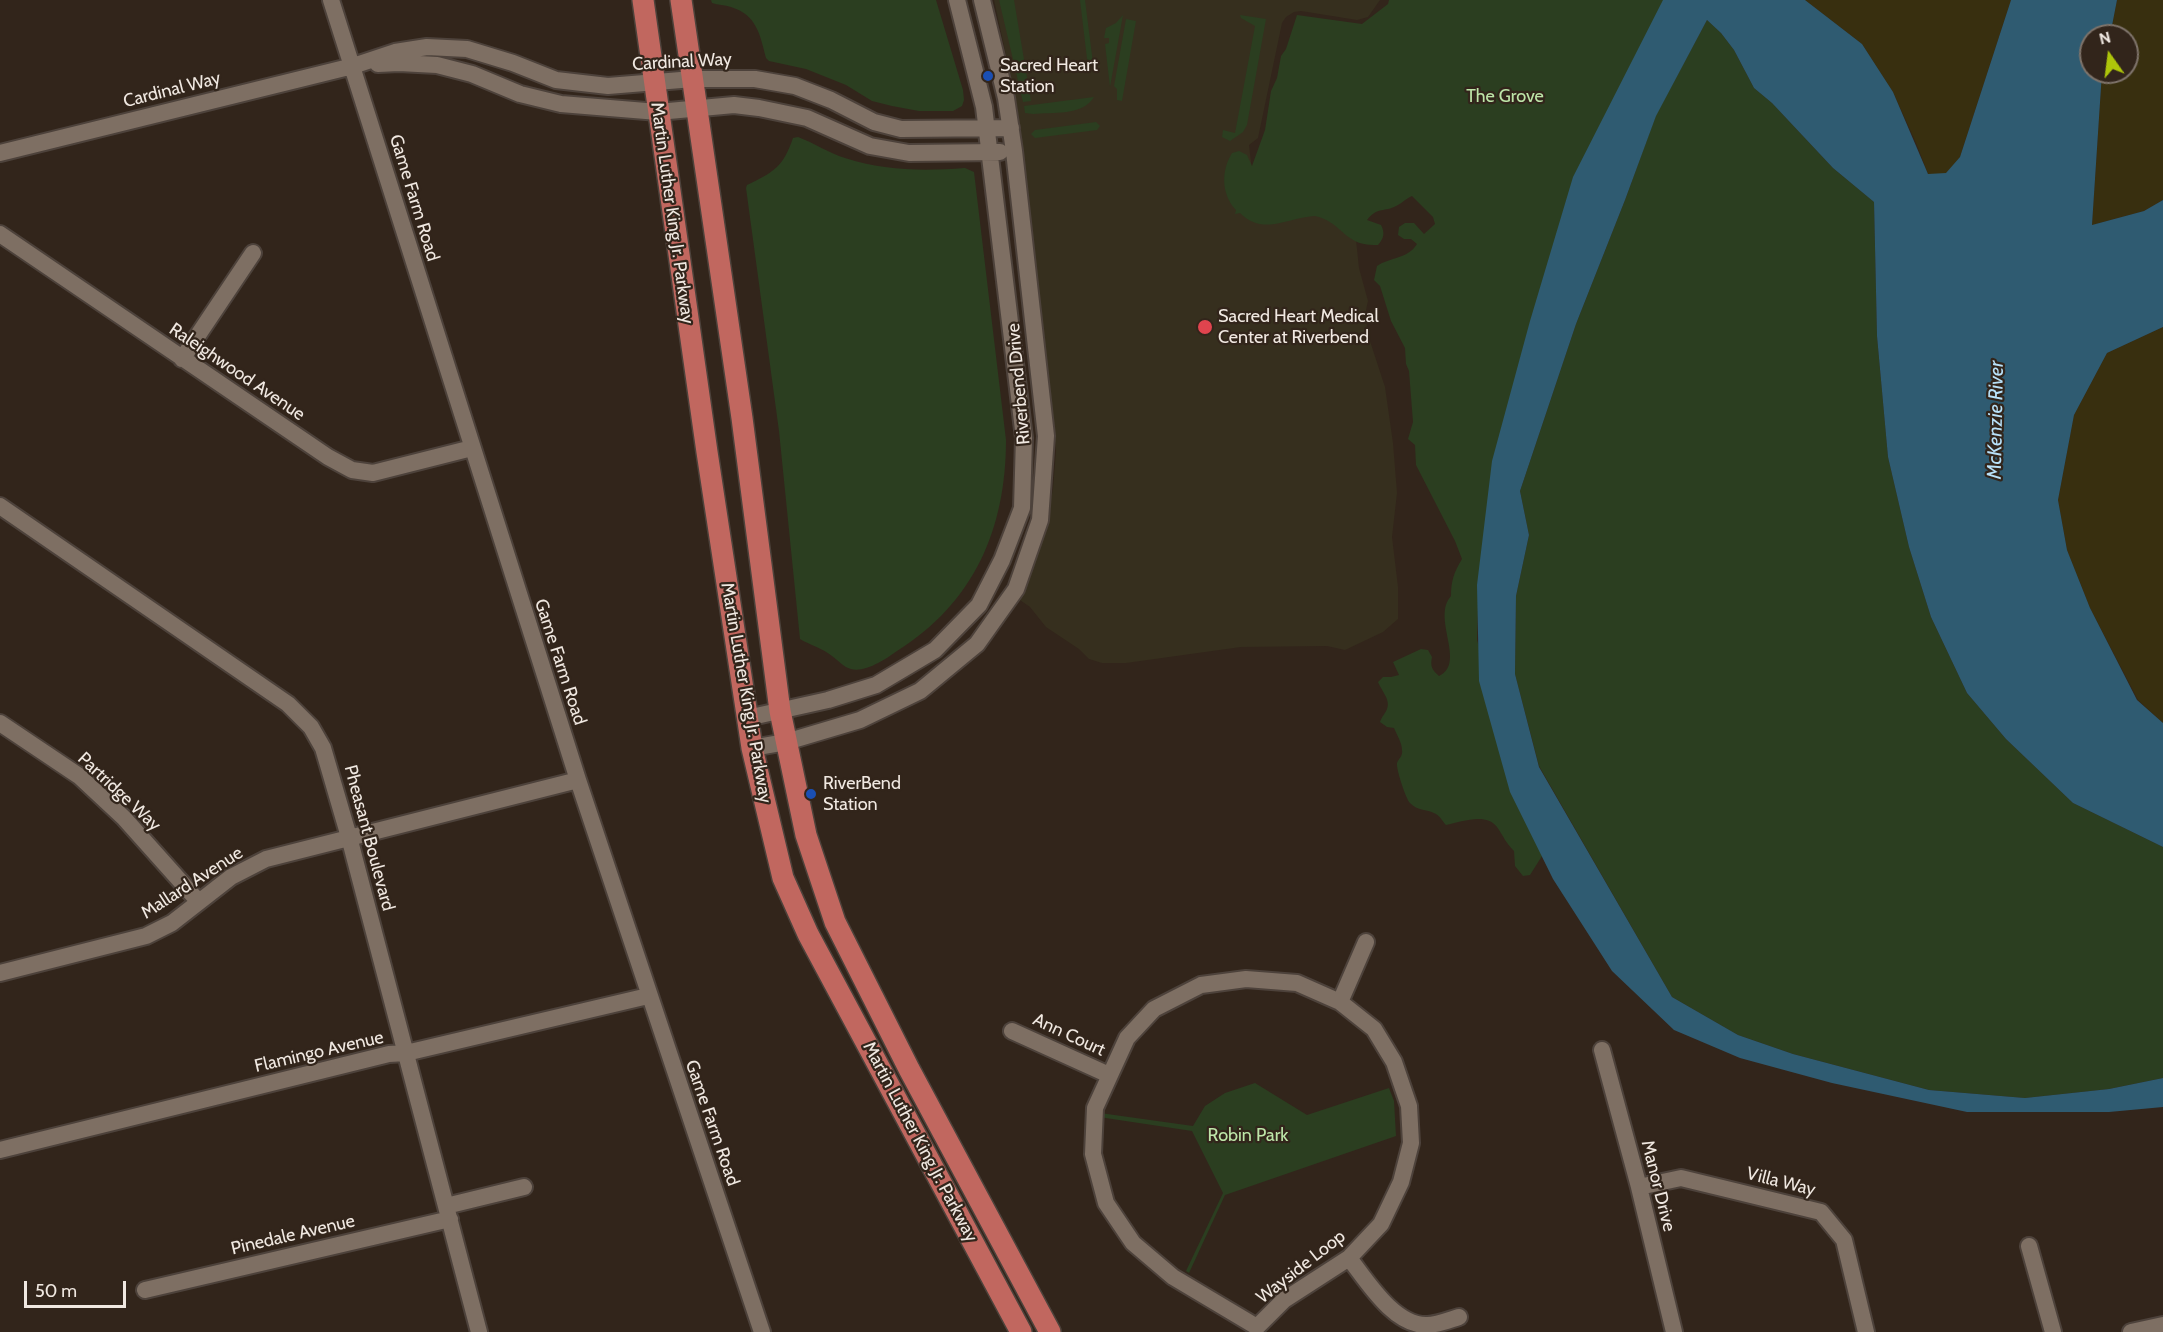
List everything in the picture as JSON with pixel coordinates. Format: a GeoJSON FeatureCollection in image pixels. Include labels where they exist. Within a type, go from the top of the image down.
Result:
{"type":"FeatureCollection","features":[{"type":"Feature","properties":{"kind":"main road","name":"Martin Luther King Jr. Parkway"},"geometry":{"type":"LineString","coordinates":[[643,0],[747,718],[783,878],[808,934],[1021,1332]]}},
{"type":"Feature","properties":{"kind":"main road","name":"Martin Luther King Jr. Parkway"},"geometry":{"type":"LineString","coordinates":[[681,0],[742,418],[780,711],[806,834],[835,922],[909,1069],[1050,1332]]}},
{"type":"Feature","properties":{"kind":"street","name":"Game Farm Road"},"geometry":{"type":"LineString","coordinates":[[331,0],[578,780],[648,996],[762,1332]]}},
{"type":"Feature","properties":{"kind":"street","name":"Riverbend Drive"},"geometry":{"type":"LineString","coordinates":[[747,718],[828,700],[876,686],[934,650],[979,605],[1002,560],[1022,508],[1024,438],[987,129],[984,107],[957,0]]}},
{"type":"Feature","properties":{"kind":"street","name":"Riverbend Drive"},"geometry":{"type":"LineString","coordinates":[[752,748],[786,742],[860,720],[920,691],[977,644],[1016,589],[1040,520],[1046,436],[1011,128],[982,0]]}},
{"type":"Feature","properties":{"kind":"street","name":"Cardinal Way"},"geometry":{"type":"LineString","coordinates":[[0,153],[353,66],[396,52],[428,47],[467,49],[513,63],[556,80],[608,86],[693,79],[755,79],[795,86],[831,100],[874,122],[901,129],[1011,128]]}},
{"type":"Feature","properties":{"kind":"street","name":"Cardinal Way"},"geometry":{"type":"LineString","coordinates":[[353,66],[399,63],[437,65],[472,74],[520,94],[561,104],[658,112],[734,105],[807,118],[870,146],[909,153],[1014,151]]}},
{"type":"Feature","properties":{"kind":"street","name":"Raleighwood Avenue"},"geometry":{"type":"LineString","coordinates":[[0,234],[328,457],[352,470],[373,473],[472,448]]}},
{"type":"Feature","properties":{"kind":"street"},"geometry":{"type":"LineString","coordinates":[[182,359],[253,254]]}},
{"type":"Feature","properties":{"kind":"street","name":"Pheasant Boulevard"},"geometry":{"type":"LineString","coordinates":[[0,506],[288,704],[311,727],[323,748],[349,837],[479,1332]]}},
{"type":"Feature","properties":{"kind":"street","name":"Partridge Way"},"geometry":{"type":"LineString","coordinates":[[0,723],[79,776],[124,818],[199,902]]}},
{"type":"Feature","properties":{"kind":"street","name":"Mallard Avenue"},"geometry":{"type":"LineString","coordinates":[[0,973],[146,936],[172,923],[231,878],[266,859],[578,780]]}},
{"type":"Feature","properties":{"kind":"street"},"geometry":{"type":"LineString","coordinates":[[1340,1002],[1366,942]]}},
{"type":"Feature","properties":{"kind":"street","name":"Wayside Loop"},"geometry":{"type":"LineString","coordinates":[[1246,979],[1297,983],[1340,1002],[1374,1029],[1394,1062],[1409,1106],[1411,1143],[1401,1182],[1381,1224],[1349,1258],[1284,1300],[1256,1330],[1173,1276],[1133,1243],[1106,1203],[1093,1154],[1095,1108],[1127,1038],[1154,1009],[1202,985],[1246,979]]}},
{"type":"Feature","properties":{"kind":"street","name":"Flamingo Avenue"},"geometry":{"type":"LineString","coordinates":[[0,1150],[389,1054],[406,1053],[648,996]]}},
{"type":"Feature","properties":{"kind":"street","name":"Ann Court"},"geometry":{"type":"LineString","coordinates":[[1012,1031],[1109,1075]]}},
{"type":"Feature","properties":{"kind":"street","name":"Manor Drive"},"geometry":{"type":"LineString","coordinates":[[1602,1050],[1639,1187],[1674,1332]]}},
{"type":"Feature","properties":{"kind":"street","name":"Villa Way"},"geometry":{"type":"LineString","coordinates":[[1639,1187],[1681,1178],[1821,1212],[1844,1240],[1866,1332]]}},
{"type":"Feature","properties":{"kind":"street","name":"Pinedale Avenue"},"geometry":{"type":"LineString","coordinates":[[145,1290],[448,1213],[524,1187]]}},
{"type":"Feature","properties":{"kind":"street"},"geometry":{"type":"LineString","coordinates":[[2029,1246],[2053,1332]]}},
{"type":"Feature","properties":{"kind":"street"},"geometry":{"type":"LineString","coordinates":[[1349,1258],[1389,1308],[1412,1323],[1429,1326],[1459,1317]]}},
{"type":"Feature","properties":{"kind":"street"},"geometry":{"type":"LineString","coordinates":[[2131,1332],[2163,1325]]}},
{"type":"Feature","properties":{"kind":"shaded area","name":"Sacred Heart Medical Center at Riverbend"},"geometry":{"type":"Polygon","coordinates":[[[994,0],[1380,0],[1368,17],[1357,20],[1301,11],[1286,17],[1282,23],[1258,138],[1249,145],[1257,214],[1353,211],[1359,268],[1368,301],[1365,315],[1369,338],[1385,387],[1397,493],[1392,537],[1398,587],[1398,619],[1383,632],[1345,650],[1327,646],[1241,647],[1126,663],[1102,663],[1089,659],[1079,649],[1046,627],[1030,607],[1017,598],[1046,526],[1053,489],[1056,451],[1017,105],[994,0]]]}},
{"type":"Feature","properties":{"kind":"green space"},"geometry":{"type":"Polygon","coordinates":[[[711,0],[936,0],[963,90],[962,106],[953,111],[919,111],[892,106],[872,101],[846,85],[806,69],[769,61],[756,27],[747,15],[729,6],[712,3],[711,0]]]}},
{"type":"Feature","properties":{"kind":"green space"},"geometry":{"type":"Polygon","coordinates":[[[999,0],[1014,0],[1031,101],[1023,102],[999,0]]]}},
{"type":"Feature","properties":{"kind":"green space"},"geometry":{"type":"Polygon","coordinates":[[[1080,0],[1085,0],[1093,63],[1088,67],[1080,0]]]}},
{"type":"Feature","properties":{"kind":"green space","name":"The Grove"},"geometry":{"type":"Polygon","coordinates":[[[1389,0],[1669,0],[1480,593],[1477,640],[1542,856],[1530,875],[1523,876],[1515,866],[1514,851],[1492,822],[1473,819],[1446,825],[1436,814],[1410,803],[1397,766],[1402,747],[1394,728],[1387,727],[1380,722],[1388,706],[1378,682],[1383,677],[1399,675],[1393,662],[1421,649],[1428,650],[1432,657],[1432,668],[1437,674],[1439,676],[1447,670],[1450,651],[1446,628],[1446,605],[1462,559],[1416,465],[1415,445],[1408,439],[1413,422],[1405,348],[1391,321],[1380,286],[1374,280],[1377,266],[1404,255],[1417,244],[1411,239],[1404,239],[1398,235],[1399,227],[1405,223],[1414,223],[1424,234],[1435,224],[1433,217],[1412,196],[1396,206],[1377,211],[1367,220],[1381,225],[1383,235],[1378,245],[1367,245],[1351,238],[1332,223],[1315,216],[1269,225],[1254,222],[1240,213],[1235,214],[1236,210],[1225,190],[1224,175],[1232,153],[1239,151],[1247,155],[1252,166],[1265,130],[1271,91],[1277,78],[1281,56],[1286,49],[1297,15],[1362,24],[1388,4],[1389,0]]]}},
{"type":"Feature","properties":{"kind":"green space"},"geometry":{"type":"Polygon","coordinates":[[[1123,15],[1110,87],[1105,44],[1109,43],[1109,38],[1104,38],[1106,28],[1116,23],[1123,15]]]}},
{"type":"Feature","properties":{"kind":"green space"},"geometry":{"type":"Polygon","coordinates":[[[1240,15],[1266,19],[1247,125],[1243,132],[1230,141],[1222,137],[1223,130],[1235,133],[1255,26],[1241,18],[1240,15]]]}},
{"type":"Feature","properties":{"kind":"green space"},"geometry":{"type":"Polygon","coordinates":[[[1126,19],[1136,21],[1122,101],[1117,100],[1117,89],[1114,86],[1126,19]]]}},
{"type":"Feature","properties":{"kind":"green space"},"geometry":{"type":"Polygon","coordinates":[[[1707,20],[1734,50],[1754,88],[1772,103],[1833,168],[1874,202],[1877,336],[1888,457],[1909,547],[1931,617],[1967,693],[2006,739],[2073,803],[2163,847],[2163,1078],[2109,1089],[2025,1098],[1929,1090],[1793,1054],[1738,1035],[1672,997],[1539,766],[1515,674],[1516,596],[1529,535],[1520,491],[1576,324],[1656,115],[1707,20]]]}},
{"type":"Feature","properties":{"kind":"green space"},"geometry":{"type":"Polygon","coordinates":[[[1094,97],[1089,103],[1075,110],[1058,113],[1025,113],[1024,106],[1094,97]]]}},
{"type":"Feature","properties":{"kind":"green space"},"geometry":{"type":"Polygon","coordinates":[[[1096,122],[1100,126],[1097,130],[1035,138],[1031,134],[1035,130],[1096,122]]]}},
{"type":"Feature","properties":{"kind":"green space"},"geometry":{"type":"Polygon","coordinates":[[[798,137],[839,156],[890,168],[935,170],[965,168],[974,172],[1006,440],[1000,504],[992,533],[965,587],[947,610],[924,632],[881,661],[857,670],[846,667],[828,653],[800,639],[779,431],[746,188],[747,185],[776,168],[785,156],[793,138],[798,137]]]}},
{"type":"Feature","properties":{"kind":"green space","name":"Robin Park"},"geometry":{"type":"Polygon","coordinates":[[[1255,1083],[1307,1115],[1389,1088],[1394,1101],[1396,1136],[1225,1195],[1189,1273],[1186,1271],[1223,1193],[1192,1131],[1099,1117],[1100,1113],[1193,1126],[1205,1106],[1225,1093],[1255,1083]]]}},
{"type":"Feature","properties":{"kind":"sand"},"geometry":{"type":"Polygon","coordinates":[[[1805,0],[2011,0],[1960,157],[1946,174],[1928,174],[1893,92],[1862,44],[1805,0]]]}},
{"type":"Feature","properties":{"kind":"sand"},"geometry":{"type":"Polygon","coordinates":[[[2117,0],[2163,0],[2163,200],[2144,211],[2092,225],[2101,84],[2139,84],[2139,24],[2112,24],[2117,0]]]}},
{"type":"Feature","properties":{"kind":"sand"},"geometry":{"type":"Polygon","coordinates":[[[2163,327],[2163,723],[2138,700],[2090,608],[2067,550],[2058,500],[2074,415],[2107,353],[2163,327]]]}},
{"type":"Feature","properties":{"kind":"water","name":"McKenzie River"},"geometry":{"type":"Polygon","coordinates":[[[1663,0],[1805,0],[1862,44],[1893,92],[1928,174],[1946,173],[1960,157],[2011,0],[2117,0],[2112,24],[2079,24],[2079,84],[2101,84],[2092,225],[2144,211],[2163,200],[2163,327],[2107,353],[2074,415],[2058,500],[2067,550],[2090,608],[2137,700],[2163,723],[2163,847],[2073,803],[2006,739],[1967,693],[1931,617],[1909,547],[1888,457],[1877,336],[1874,202],[1833,168],[1772,103],[1754,88],[1734,50],[1707,20],[1656,116],[1576,324],[1520,491],[1529,535],[1516,596],[1515,674],[1539,767],[1672,997],[1738,1035],[1793,1054],[1929,1090],[2025,1098],[2109,1089],[2163,1078],[2163,1107],[2109,1112],[1967,1112],[1832,1083],[1740,1058],[1674,1030],[1612,971],[1553,879],[1510,792],[1479,681],[1477,585],[1492,461],[1530,321],[1573,177],[1663,0]]]}},
{"type":"Feature","properties":{"kind":"place","name":"Sacred Heart Station"},"geometry":{"type":"Point","coordinates":[988,76]}},
{"type":"Feature","properties":{"kind":"place","name":"Sacred Heart Medical Center at Riverbend"},"geometry":{"type":"Point","coordinates":[1205,327]}},
{"type":"Feature","properties":{"kind":"place","name":"RiverBend Station"},"geometry":{"type":"Point","coordinates":[811,794]}}]}
